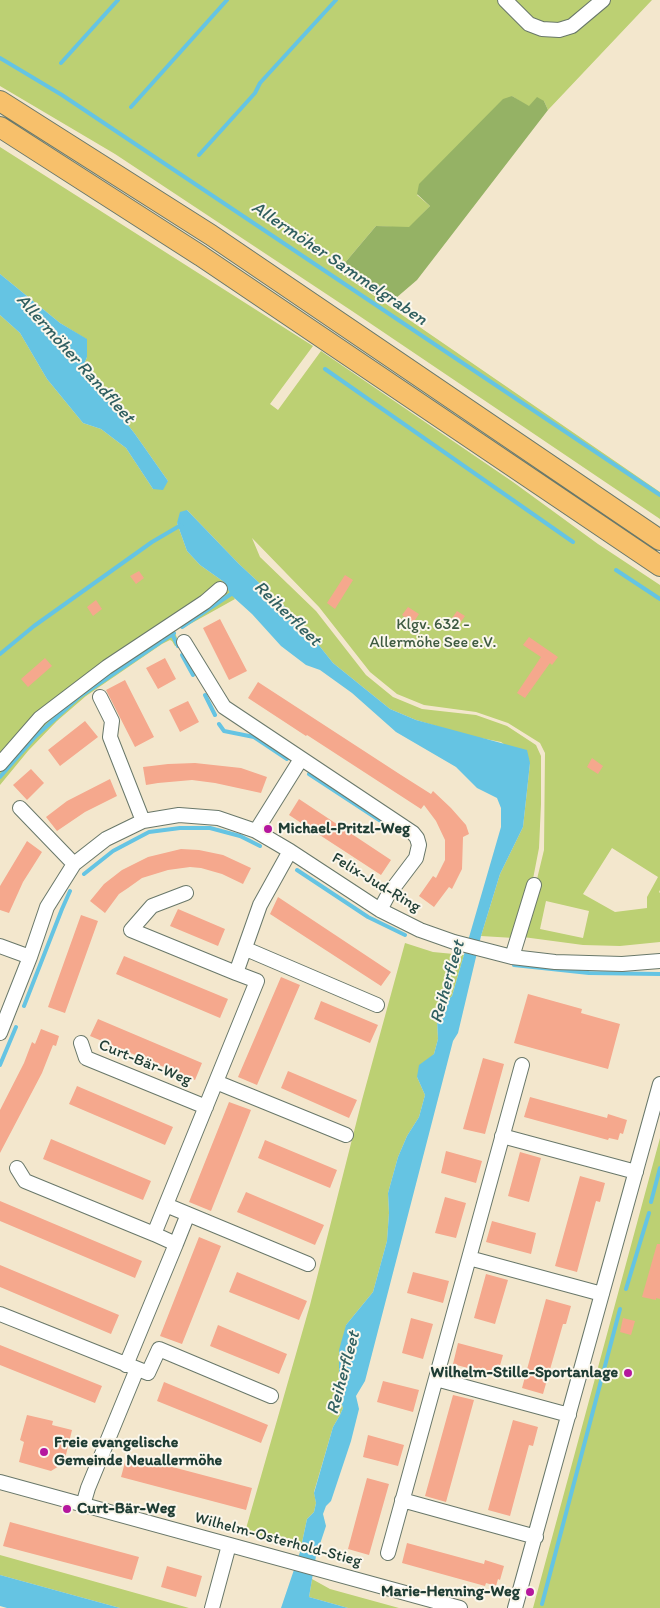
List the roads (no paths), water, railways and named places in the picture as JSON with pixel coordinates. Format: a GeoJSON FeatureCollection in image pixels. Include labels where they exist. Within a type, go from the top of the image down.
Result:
{"type":"FeatureCollection","features":[{"type":"Feature","properties":{"kind":"highway"},"geometry":{"type":"LineString","coordinates":[[0,102],[211,235],[660,540]]}},
{"type":"Feature","properties":{"kind":"highway"},"geometry":{"type":"LineString","coordinates":[[0,128],[201,256],[660,566]]}},
{"type":"Feature","properties":{"kind":"street"},"geometry":{"type":"LineString","coordinates":[[505,0],[528,24],[542,29],[559,30],[572,26],[603,0]]}},
{"type":"Feature","properties":{"kind":"street"},"geometry":{"type":"LineString","coordinates":[[0,764],[40,718],[107,666],[205,602],[220,589]]}},
{"type":"Feature","properties":{"kind":"street"},"geometry":{"type":"LineString","coordinates":[[184,642],[224,707],[417,838],[419,845],[416,858],[380,910]]}},
{"type":"Feature","properties":{"kind":"street"},"geometry":{"type":"LineString","coordinates":[[100,697],[112,721],[110,737],[143,821]]}},
{"type":"Feature","properties":{"kind":"street"},"geometry":{"type":"LineString","coordinates":[[256,831],[301,759]]}},
{"type":"Feature","properties":{"kind":"street"},"geometry":{"type":"LineString","coordinates":[[20,808],[74,864]]}},
{"type":"Feature","properties":{"kind":"street","name":"Felix-Jud-Ring"},"geometry":{"type":"LineString","coordinates":[[0,1033],[30,957],[47,907],[74,864],[106,838],[143,821],[179,815],[218,818],[256,831],[290,850],[380,910],[420,930],[454,942],[512,957],[555,962],[586,964],[660,961]]}},
{"type":"Feature","properties":{"kind":"street"},"geometry":{"type":"LineString","coordinates":[[236,973],[260,905],[290,850]]}},
{"type":"Feature","properties":{"kind":"street"},"geometry":{"type":"LineString","coordinates":[[512,957],[534,885]]}},
{"type":"Feature","properties":{"kind":"street"},"geometry":{"type":"LineString","coordinates":[[186,893],[152,906],[131,930],[257,981]]}},
{"type":"Feature","properties":{"kind":"street"},"geometry":{"type":"LineString","coordinates":[[0,946],[30,957]]}},
{"type":"Feature","properties":{"kind":"street"},"geometry":{"type":"LineString","coordinates":[[246,949],[377,1005]]}},
{"type":"Feature","properties":{"kind":"street","name":"Curt-Bär-Weg"},"geometry":{"type":"LineString","coordinates":[[154,1234],[266,958]]}},
{"type":"Feature","properties":{"kind":"street","name":"Curt-Bär-Weg"},"geometry":{"type":"LineString","coordinates":[[81,1043],[86,1058],[206,1107]]}},
{"type":"Feature","properties":{"kind":"street"},"geometry":{"type":"LineString","coordinates":[[388,1553],[522,1065]]}},
{"type":"Feature","properties":{"kind":"street","name":"Curt-Bär-Weg"},"geometry":{"type":"LineString","coordinates":[[216,1082],[346,1135]]}},
{"type":"Feature","properties":{"kind":"street"},"geometry":{"type":"LineString","coordinates":[[515,1608],[660,1084]]}},
{"type":"Feature","properties":{"kind":"street"},"geometry":{"type":"LineString","coordinates":[[502,1136],[636,1172]]}},
{"type":"Feature","properties":{"kind":"street"},"geometry":{"type":"LineString","coordinates":[[17,1168],[25,1181],[176,1244]]}},
{"type":"Feature","properties":{"kind":"street"},"geometry":{"type":"LineString","coordinates":[[166,1205],[308,1264]]}},
{"type":"Feature","properties":{"kind":"street"},"geometry":{"type":"LineString","coordinates":[[83,1505],[132,1367],[136,1340],[188,1214]]}},
{"type":"Feature","properties":{"kind":"street"},"geometry":{"type":"LineString","coordinates":[[469,1258],[602,1294]]}},
{"type":"Feature","properties":{"kind":"street"},"geometry":{"type":"LineString","coordinates":[[0,1314],[148,1373],[159,1349]]}},
{"type":"Feature","properties":{"kind":"street"},"geometry":{"type":"LineString","coordinates":[[136,1340],[271,1396]]}},
{"type":"Feature","properties":{"kind":"street"},"geometry":{"type":"LineString","coordinates":[[436,1379],[569,1415]]}},
{"type":"Feature","properties":{"kind":"street","name":"Wilhelm-Osterhold-Stieg"},"geometry":{"type":"LineString","coordinates":[[0,1482],[460,1608]]}},
{"type":"Feature","properties":{"kind":"street"},"geometry":{"type":"LineString","coordinates":[[402,1500],[536,1537]]}},
{"type":"Feature","properties":{"kind":"street"},"geometry":{"type":"LineString","coordinates":[[212,1608],[229,1545]]}},
{"type":"Feature","properties":{"kind":"water","name":"Allermöher Randfleet"},"geometry":{"type":"Polygon","coordinates":[[[0,274],[60,323],[87,339],[87,357],[83,367],[135,434],[168,481],[163,490],[153,489],[126,448],[101,429],[83,423],[47,379],[20,333],[0,315],[0,274]]]}},
{"type":"Feature","properties":{"kind":"water","name":"Reiherfleet"},"geometry":{"type":"Polygon","coordinates":[[[187,510],[239,564],[298,619],[333,663],[390,709],[416,720],[527,750],[530,763],[523,827],[500,874],[481,936],[458,1033],[453,1041],[365,1381],[356,1396],[359,1409],[351,1441],[331,1501],[326,1506],[323,1514],[326,1526],[316,1556],[309,1597],[348,1608],[281,1608],[300,1552],[307,1519],[314,1512],[316,1503],[314,1493],[333,1427],[343,1408],[339,1394],[339,1350],[346,1325],[373,1292],[387,1241],[388,1193],[398,1157],[407,1136],[419,1117],[425,1095],[417,1077],[419,1065],[434,1054],[438,1039],[437,1020],[440,1007],[452,996],[501,827],[501,808],[497,798],[477,788],[456,767],[396,732],[352,693],[320,670],[306,665],[281,646],[252,614],[231,595],[224,582],[200,565],[187,551],[177,523],[180,512],[187,510]]]}},
{"type":"Feature","properties":{"kind":"water"},"geometry":{"type":"Polygon","coordinates":[[[0,1575],[120,1608],[7,1608],[0,1606],[0,1575]]]}},
{"type":"Feature","properties":{"kind":"waterway"},"geometry":{"type":"LineString","coordinates":[[61,63],[118,0]]}},
{"type":"Feature","properties":{"kind":"waterway"},"geometry":{"type":"LineString","coordinates":[[131,107],[227,0]]}},
{"type":"Feature","properties":{"kind":"waterway"},"geometry":{"type":"LineString","coordinates":[[199,155],[255,93],[260,83],[336,0]]}},
{"type":"Feature","properties":{"kind":"waterway","name":"Allermöher Sammelgraben"},"geometry":{"type":"LineString","coordinates":[[0,58],[62,95],[660,495]]}},
{"type":"Feature","properties":{"kind":"waterway"},"geometry":{"type":"LineString","coordinates":[[325,369],[573,542]]}},
{"type":"Feature","properties":{"kind":"waterway"},"geometry":{"type":"LineString","coordinates":[[0,654],[34,626],[152,542],[181,525]]}},
{"type":"Feature","properties":{"kind":"waterway"},"geometry":{"type":"LineString","coordinates":[[616,570],[660,599]]}},
{"type":"Feature","properties":{"kind":"waterway"},"geometry":{"type":"LineString","coordinates":[[182,627],[234,592]]}},
{"type":"Feature","properties":{"kind":"waterway"},"geometry":{"type":"LineString","coordinates":[[0,777],[36,736],[79,697],[174,633]]}},
{"type":"Feature","properties":{"kind":"waterway"},"geometry":{"type":"LineString","coordinates":[[172,634],[178,646]]}},
{"type":"Feature","properties":{"kind":"waterway"},"geometry":{"type":"LineString","coordinates":[[182,655],[193,675]]}},
{"type":"Feature","properties":{"kind":"waterway"},"geometry":{"type":"LineString","coordinates":[[205,695],[215,715]]}},
{"type":"Feature","properties":{"kind":"waterway"},"geometry":{"type":"LineString","coordinates":[[219,724],[224,731],[254,737],[287,759]]}},
{"type":"Feature","properties":{"kind":"waterway"},"geometry":{"type":"LineString","coordinates":[[309,774],[393,829]]}},
{"type":"Feature","properties":{"kind":"waterway"},"geometry":{"type":"LineString","coordinates":[[84,874],[113,851],[149,832],[180,828],[210,828],[240,836],[260,846]]}},
{"type":"Feature","properties":{"kind":"waterway"},"geometry":{"type":"LineString","coordinates":[[297,870],[368,917],[405,935]]}},
{"type":"Feature","properties":{"kind":"waterway"},"geometry":{"type":"LineString","coordinates":[[24,1006],[70,891]]}},
{"type":"Feature","properties":{"kind":"waterway"},"geometry":{"type":"LineString","coordinates":[[514,965],[589,973],[660,974]]}},
{"type":"Feature","properties":{"kind":"waterway"},"geometry":{"type":"LineString","coordinates":[[0,1065],[16,1027]]}},
{"type":"Feature","properties":{"kind":"waterway"},"geometry":{"type":"LineString","coordinates":[[651,1202],[660,1168]]}},
{"type":"Feature","properties":{"kind":"waterway"},"geometry":{"type":"LineString","coordinates":[[626,1289],[649,1213]]}},
{"type":"Feature","properties":{"kind":"waterway"},"geometry":{"type":"LineString","coordinates":[[542,1604],[620,1309]]}},
{"type":"Feature","properties":{"kind":"place","name":"Michael-Pritzl-Weg"},"geometry":{"type":"Point","coordinates":[268,829]}},
{"type":"Feature","properties":{"kind":"place","name":"Wilhelm-Stille-Sportanlage"},"geometry":{"type":"Point","coordinates":[628,1373]}},
{"type":"Feature","properties":{"kind":"place","name":"Freie evangelische Gemeinde Neuallermöhe"},"geometry":{"type":"Point","coordinates":[44,1452]}},
{"type":"Feature","properties":{"kind":"place","name":"Curt-Bär-Weg"},"geometry":{"type":"Point","coordinates":[67,1509]}},
{"type":"Feature","properties":{"kind":"place","name":"Marie-Henning-Weg"},"geometry":{"type":"Point","coordinates":[530,1592]}},
{"type":"Feature","properties":{"kind":"park label","name":"Klgv. 632 - Allermöhe See e.V."},"geometry":{"type":"Point","coordinates":[433,634]}}]}
